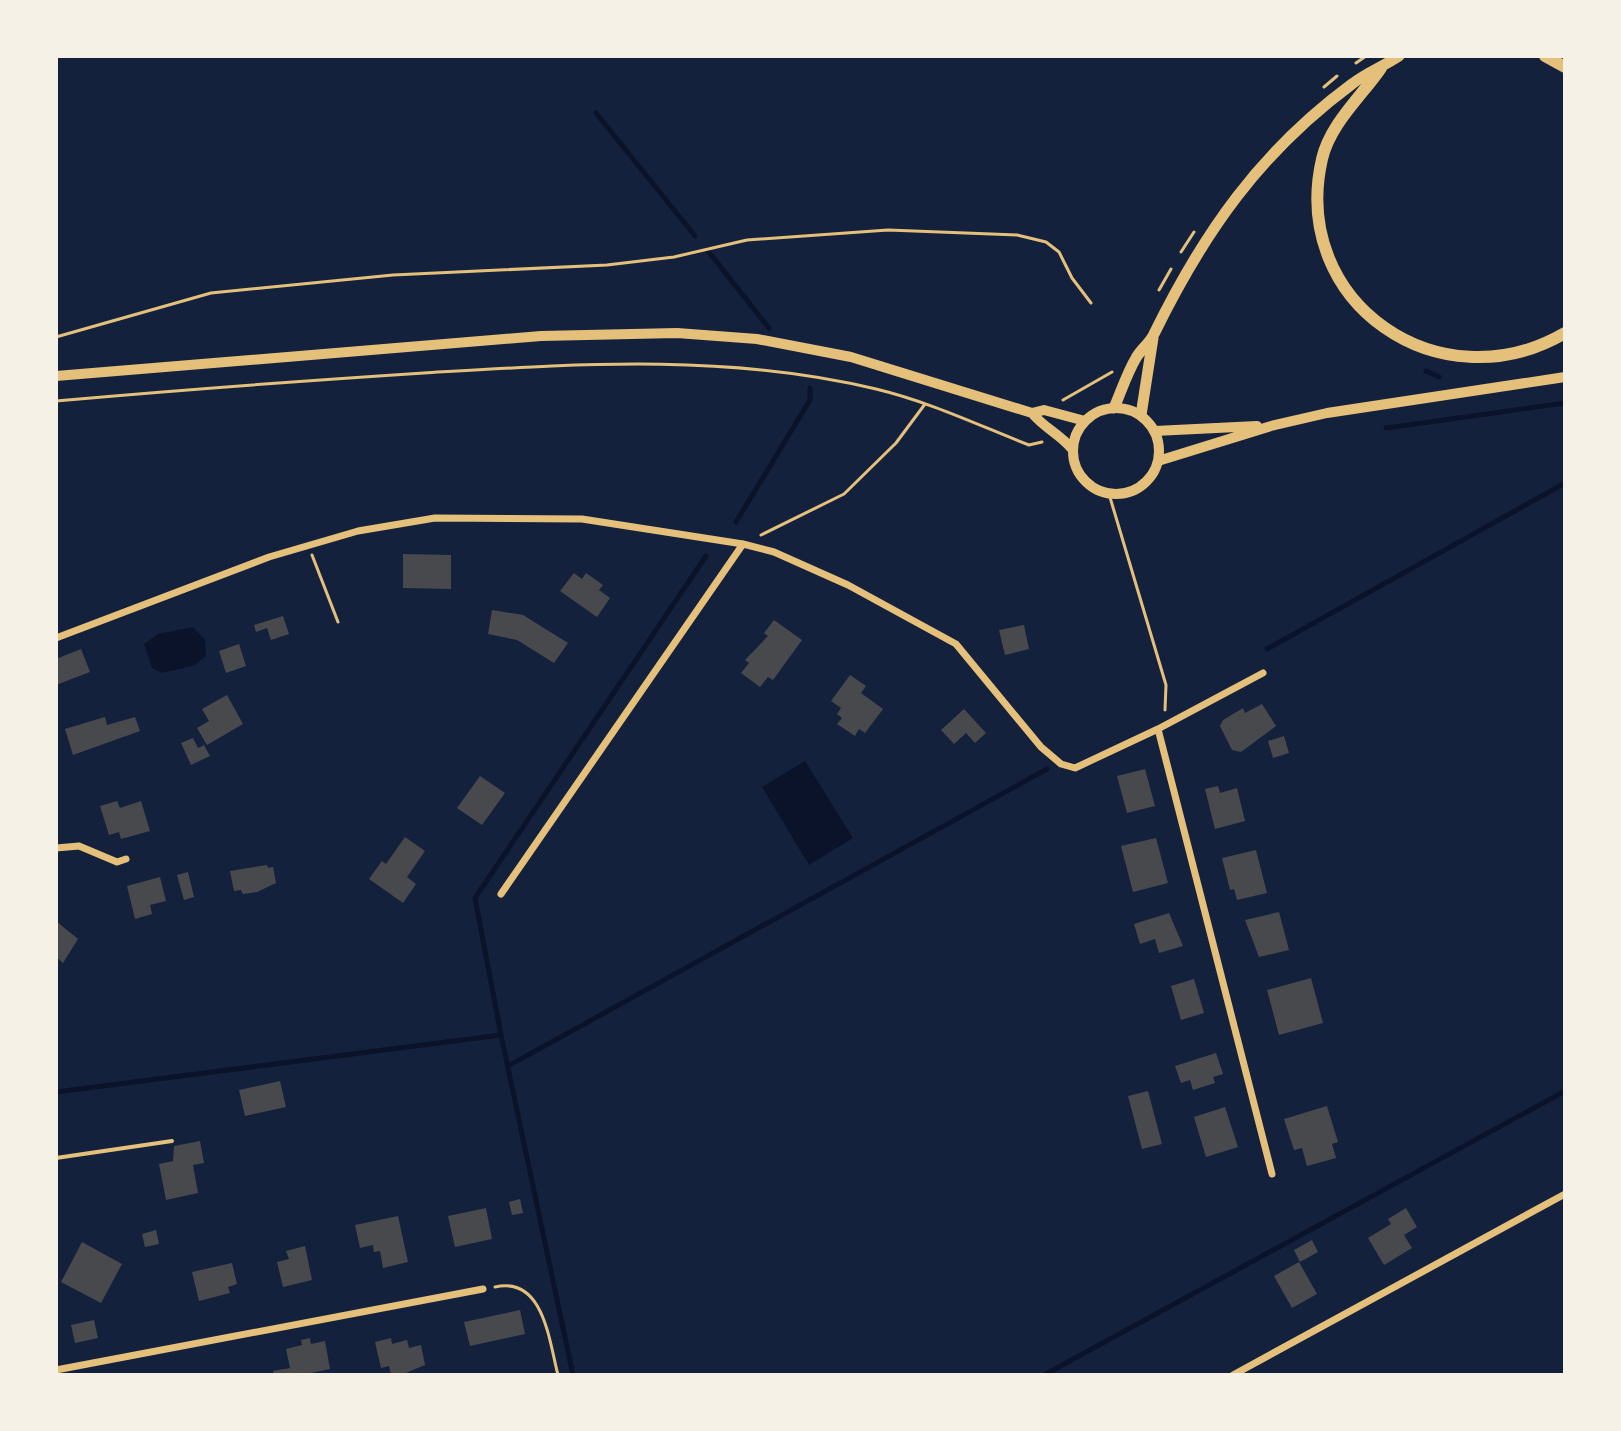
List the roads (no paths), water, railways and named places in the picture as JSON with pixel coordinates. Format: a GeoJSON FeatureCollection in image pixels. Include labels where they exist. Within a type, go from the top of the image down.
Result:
{"type":"FeatureCollection","features":[{"type":"Feature","properties":{"kind":"highway"},"geometry":{"type":"LineString","coordinates":[[1545,56],[1565,67]]}},
{"type":"Feature","properties":{"kind":"highway"},"geometry":{"type":"LineString","coordinates":[[1381,68],[1334,130],[1322,156],[1317,184],[1321,237],[1331,266],[1345,287],[1384,329],[1408,343],[1447,356],[1490,357],[1518,353],[1565,333]]}},
{"type":"Feature","properties":{"kind":"main road"},"geometry":{"type":"LineString","coordinates":[[1141,415],[1153,338],[1181,276],[1239,192],[1265,161],[1318,111],[1354,82],[1399,56]]}},
{"type":"Feature","properties":{"kind":"main road"},"geometry":{"type":"LineString","coordinates":[[56,376],[541,336],[677,333],[757,339],[851,357],[1032,413],[1044,410],[1085,421]]}},
{"type":"Feature","properties":{"kind":"main road"},"geometry":{"type":"LineString","coordinates":[[1114,408],[1136,357],[1153,338]]}},
{"type":"Feature","properties":{"kind":"main road"},"geometry":{"type":"LineString","coordinates":[[1158,461],[1271,426],[1468,390],[1565,377]]}},
{"type":"Feature","properties":{"kind":"main road"},"geometry":{"type":"LineString","coordinates":[[1032,413],[1040,423],[1059,433],[1072,449],[1079,474],[1089,486],[1109,494],[1132,492],[1146,484],[1158,461],[1155,431],[1141,415],[1114,408],[1100,411],[1085,421],[1072,449]]}},
{"type":"Feature","properties":{"kind":"main road"},"geometry":{"type":"LineString","coordinates":[[1155,431],[1271,426]]}},
{"type":"Feature","properties":{"kind":"street"},"geometry":{"type":"LineString","coordinates":[[56,638],[308,545],[358,531],[435,518],[517,516],[582,519],[743,544],[774,552],[848,585],[956,644],[1041,747],[1061,764],[1075,768],[1161,728],[1263,673]]}},
{"type":"Feature","properties":{"kind":"street"},"geometry":{"type":"LineString","coordinates":[[501,894],[743,544]]}},
{"type":"Feature","properties":{"kind":"street"},"geometry":{"type":"LineString","coordinates":[[1161,728],[1272,1174]]}},
{"type":"Feature","properties":{"kind":"street"},"geometry":{"type":"LineString","coordinates":[[56,848],[79,846],[117,862],[126,859]]}},
{"type":"Feature","properties":{"kind":"street"},"geometry":{"type":"LineString","coordinates":[[1233,1375],[1565,1194]]}},
{"type":"Feature","properties":{"kind":"street"},"geometry":{"type":"LineString","coordinates":[[56,1370],[483,1289]]}},
{"type":"Feature","properties":{"kind":"lane"},"geometry":{"type":"LineString","coordinates":[[56,1158],[172,1141]]}},
{"type":"Feature","properties":{"kind":"water"},"geometry":{"type":"Polygon","coordinates":[[[193,627],[205,640],[206,656],[195,665],[162,673],[152,668],[144,644],[158,634],[193,627]]]}},
{"type":"Feature","properties":{"kind":"water"},"geometry":{"type":"Polygon","coordinates":[[[805,761],[853,838],[809,865],[762,787],[805,761]]]}},
{"type":"Feature","properties":{"kind":"waterway"},"geometry":{"type":"LineString","coordinates":[[596,113],[695,236]]}},
{"type":"Feature","properties":{"kind":"waterway"},"geometry":{"type":"LineString","coordinates":[[708,251],[769,328]]}},
{"type":"Feature","properties":{"kind":"waterway"},"geometry":{"type":"LineString","coordinates":[[1426,371],[1439,377]]}},
{"type":"Feature","properties":{"kind":"waterway"},"geometry":{"type":"LineString","coordinates":[[736,522],[810,400],[810,388]]}},
{"type":"Feature","properties":{"kind":"waterway"},"geometry":{"type":"LineString","coordinates":[[1386,428],[1565,403]]}},
{"type":"Feature","properties":{"kind":"waterway"},"geometry":{"type":"LineString","coordinates":[[1267,649],[1565,483]]}},
{"type":"Feature","properties":{"kind":"waterway"},"geometry":{"type":"LineString","coordinates":[[501,1035],[475,898],[706,556]]}},
{"type":"Feature","properties":{"kind":"waterway"},"geometry":{"type":"LineString","coordinates":[[508,1066],[1047,769]]}},
{"type":"Feature","properties":{"kind":"waterway"},"geometry":{"type":"LineString","coordinates":[[56,1092],[501,1035],[573,1375]]}},
{"type":"Feature","properties":{"kind":"waterway"},"geometry":{"type":"LineString","coordinates":[[1044,1375],[1565,1091]]}}]}
